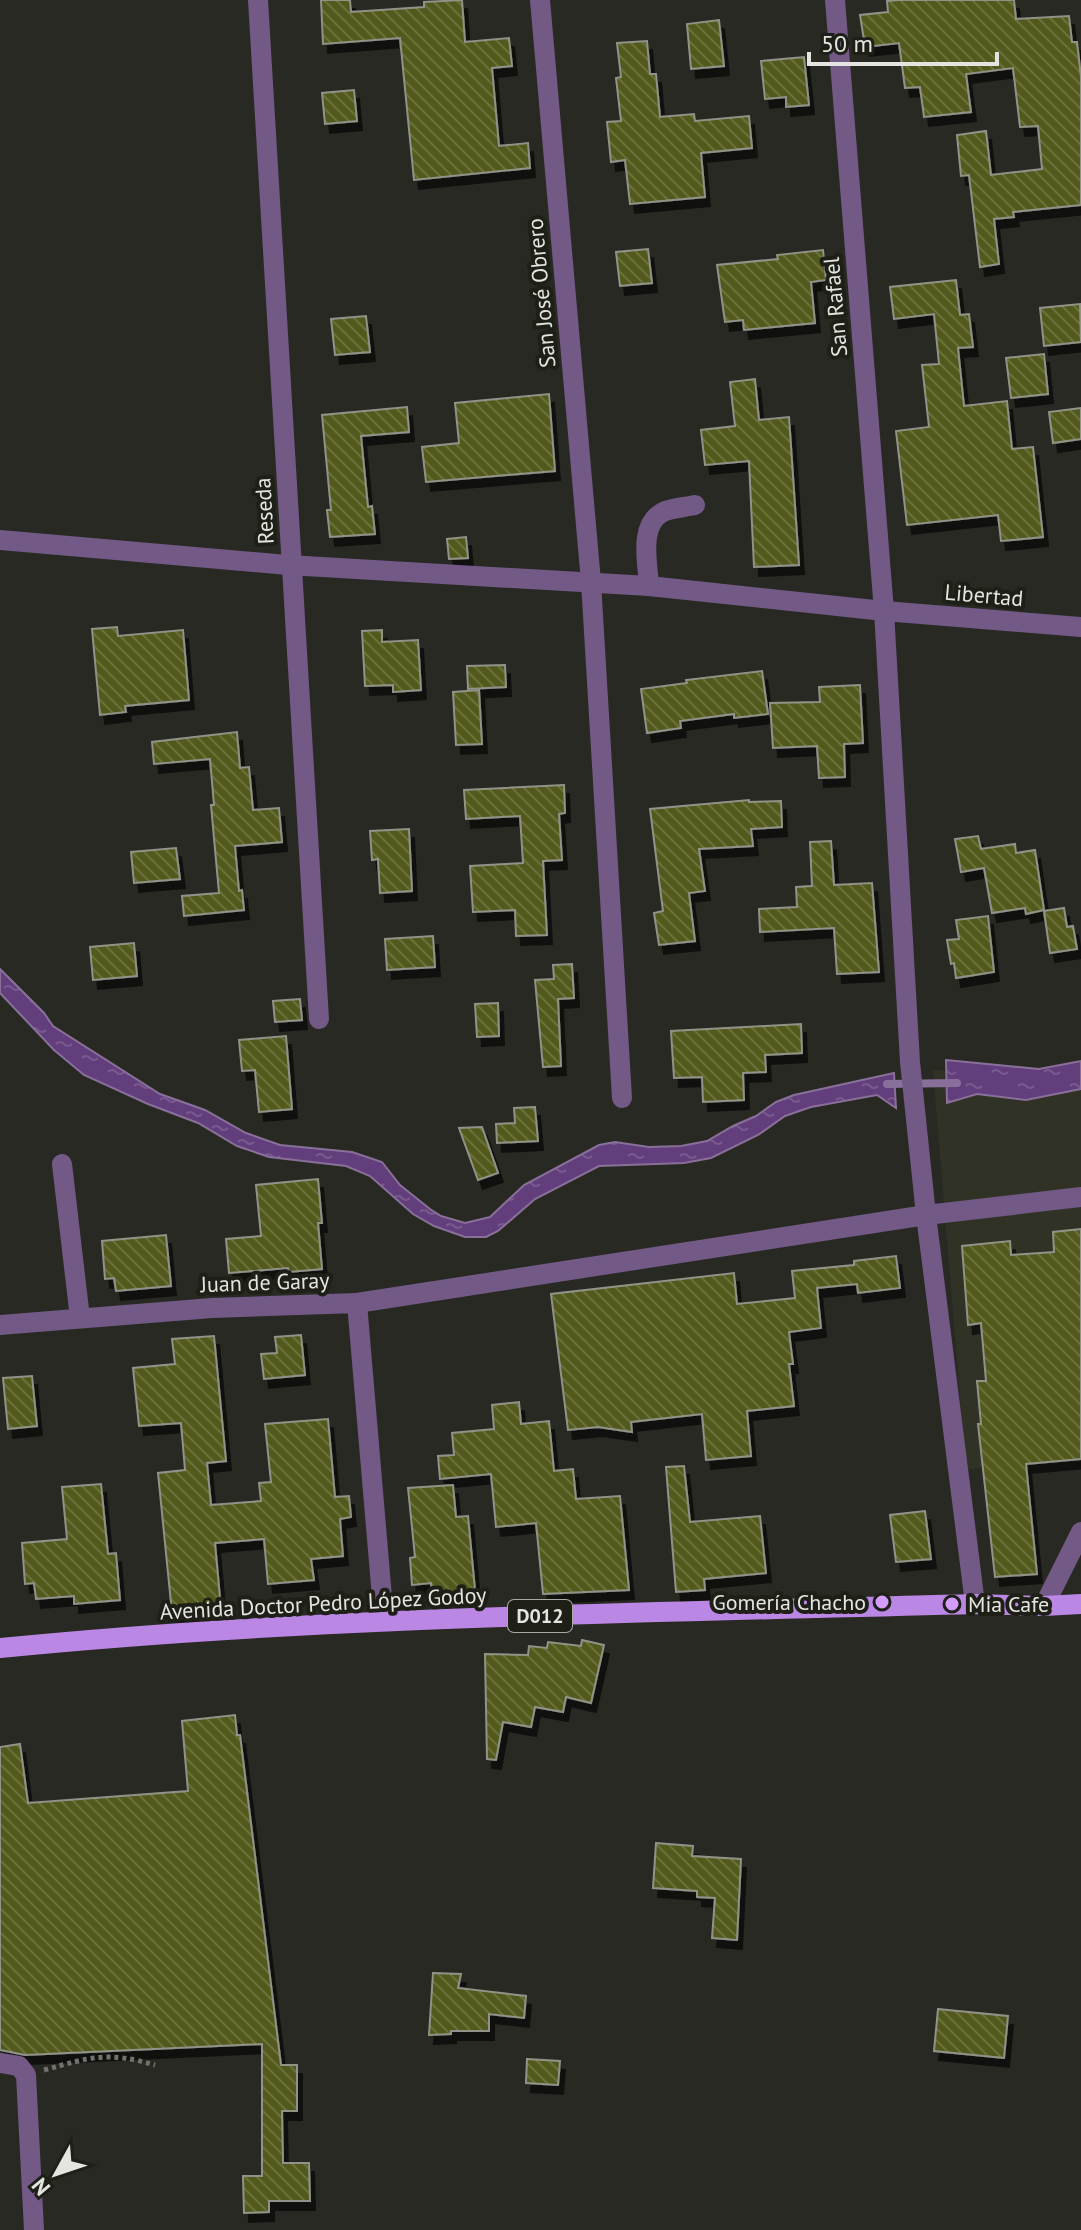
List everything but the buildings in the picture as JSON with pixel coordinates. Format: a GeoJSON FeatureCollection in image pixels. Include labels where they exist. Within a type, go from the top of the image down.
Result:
{"type":"FeatureCollection","features":[{"type":"Feature","properties":{"kind":"main road","name":"Avenida Doctor Pedro López Godoy"},"geometry":{"type":"LineString","coordinates":[[0,1648],[384,1621],[975,1604],[1081,1604]]}},
{"type":"Feature","properties":{"kind":"street","name":"Reseda"},"geometry":{"type":"LineString","coordinates":[[258,0],[319,1019]]}},
{"type":"Feature","properties":{"kind":"street","name":"San José Obrero"},"geometry":{"type":"LineString","coordinates":[[540,0],[591,582],[622,1098]]}},
{"type":"Feature","properties":{"kind":"street","name":"San Rafael"},"geometry":{"type":"LineString","coordinates":[[835,0],[884,611],[910,1062],[975,1604]]}},
{"type":"Feature","properties":{"kind":"street"},"geometry":{"type":"LineString","coordinates":[[649,586],[647,555],[651,523],[663,512],[695,505]]}},
{"type":"Feature","properties":{"kind":"street","name":"Libertad"},"geometry":{"type":"LineString","coordinates":[[0,540],[291,564],[649,586],[884,611],[1081,627]]}},
{"type":"Feature","properties":{"kind":"street"},"geometry":{"type":"LineString","coordinates":[[62,1164],[80,1318]]}},
{"type":"Feature","properties":{"kind":"street"},"geometry":{"type":"LineString","coordinates":[[357,1303],[926,1215],[1081,1197]]}},
{"type":"Feature","properties":{"kind":"street","name":"Juan de Garay"},"geometry":{"type":"LineString","coordinates":[[0,1325],[212,1308],[357,1303],[384,1621]]}},
{"type":"Feature","properties":{"kind":"street"},"geometry":{"type":"LineString","coordinates":[[1044,1606],[1081,1532]]}},
{"type":"Feature","properties":{"kind":"street"},"geometry":{"type":"LineString","coordinates":[[0,2063],[19,2066],[26,2075],[34,2230]]}},
{"type":"Feature","properties":{"kind":"path"},"geometry":{"type":"LineString","coordinates":[[26,2075],[100,2056],[125,2056],[155,2065]]}},
{"type":"Feature","properties":{"kind":"shaded area"},"geometry":{"type":"Polygon","coordinates":[[[933,1070],[1081,1074],[1081,1454],[966,1470],[933,1070]]]}},
{"type":"Feature","properties":{"kind":"water"},"geometry":{"type":"Polygon","coordinates":[[[0,969],[53,1026],[160,1094],[205,1110],[246,1133],[280,1145],[352,1152],[382,1162],[400,1185],[430,1209],[441,1216],[465,1223],[490,1217],[524,1185],[599,1145],[615,1142],[649,1147],[681,1146],[707,1141],[794,1095],[894,1073],[896,1108],[877,1095],[811,1107],[785,1116],[758,1135],[711,1158],[684,1163],[599,1166],[535,1199],[498,1231],[486,1237],[465,1237],[434,1226],[413,1214],[370,1176],[346,1166],[269,1157],[237,1146],[198,1123],[84,1075],[54,1050],[0,993],[0,969]]]}},
{"type":"Feature","properties":{"kind":"water"},"geometry":{"type":"Polygon","coordinates":[[[946,1060],[1039,1069],[1081,1061],[1081,1089],[1026,1100],[977,1094],[947,1103],[946,1060]]]}},
{"type":"Feature","properties":{"kind":"waterway"},"geometry":{"type":"LineString","coordinates":[[887,1084],[957,1083]]}},
{"type":"Feature","properties":{"kind":"place","name":"Gomería Chacho"},"geometry":{"type":"Point","coordinates":[882,1602]}},
{"type":"Feature","properties":{"kind":"place","name":"Mia Cafe"},"geometry":{"type":"Point","coordinates":[952,1604]}}]}
